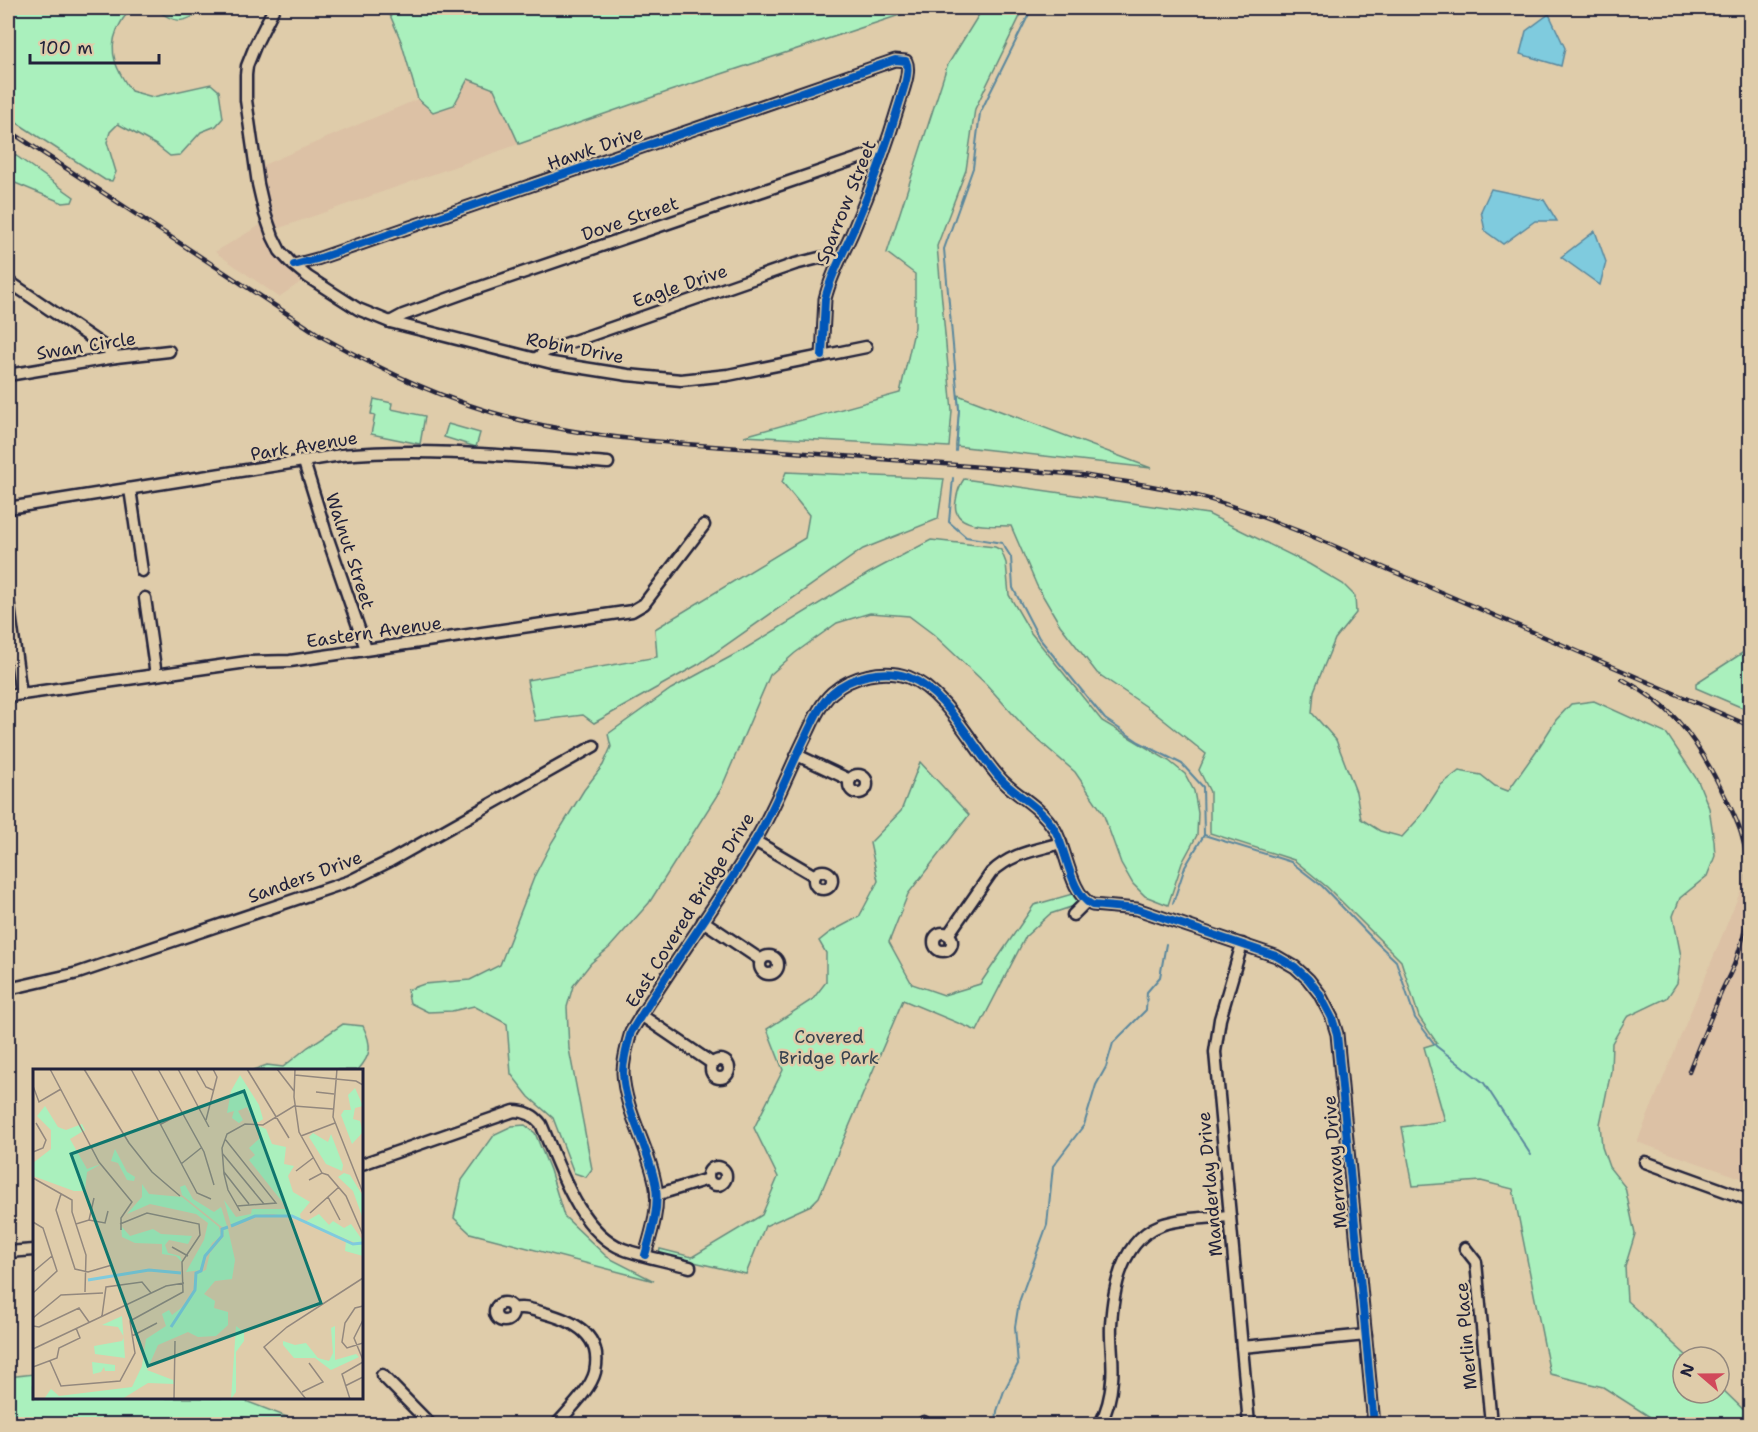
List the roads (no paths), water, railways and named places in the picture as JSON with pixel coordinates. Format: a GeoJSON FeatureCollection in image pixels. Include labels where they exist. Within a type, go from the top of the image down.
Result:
{"type":"FeatureCollection","features":[{"type":"Feature","properties":{"kind":"street","name":"Robin Drive"},"geometry":{"type":"LineString","coordinates":[[274,8],[248,66],[246,100],[258,184],[270,231],[280,251],[294,265],[358,309],[390,322],[535,359],[628,375],[681,380],[728,375],[866,347]]}},
{"type":"Feature","properties":{"kind":"street","name":"Hawk Drive"},"geometry":{"type":"LineString","coordinates":[[294,265],[459,211],[895,60],[906,61]]}},
{"type":"Feature","properties":{"kind":"street","name":"Sparrow Street"},"geometry":{"type":"LineString","coordinates":[[822,356],[825,298],[839,258],[852,233],[883,153],[904,86],[909,65],[906,61]]}},
{"type":"Feature","properties":{"kind":"street","name":"Dove Street"},"geometry":{"type":"LineString","coordinates":[[390,322],[475,289],[814,173],[871,154],[883,153]]}},
{"type":"Feature","properties":{"kind":"street","name":"Eagle Drive"},"geometry":{"type":"LineString","coordinates":[[535,359],[548,350],[795,264],[819,258],[839,258]]}},
{"type":"Feature","properties":{"kind":"street"},"geometry":{"type":"LineString","coordinates":[[8,281],[105,347],[116,357]]}},
{"type":"Feature","properties":{"kind":"street","name":"Swan Circle"},"geometry":{"type":"LineString","coordinates":[[8,375],[116,357],[169,351]]}},
{"type":"Feature","properties":{"kind":"street","name":"Park Avenue"},"geometry":{"type":"LineString","coordinates":[[8,508],[341,455],[381,451],[608,463]]}},
{"type":"Feature","properties":{"kind":"street","name":"Walnut Street"},"geometry":{"type":"LineString","coordinates":[[304,462],[366,650]]}},
{"type":"Feature","properties":{"kind":"street"},"geometry":{"type":"LineString","coordinates":[[130,489],[142,571]]}},
{"type":"Feature","properties":{"kind":"street","name":"Eastern Avenue"},"geometry":{"type":"LineString","coordinates":[[8,696],[247,662],[290,661],[632,611],[644,604],[704,525]]}},
{"type":"Feature","properties":{"kind":"street"},"geometry":{"type":"LineString","coordinates":[[145,598],[156,675]]}},
{"type":"Feature","properties":{"kind":"street"},"geometry":{"type":"LineString","coordinates":[[8,599],[21,694]]}},
{"type":"Feature","properties":{"kind":"street","name":"East Covered Bridge Drive"},"geometry":{"type":"LineString","coordinates":[[645,1256],[654,1223],[656,1196],[652,1175],[625,1089],[623,1071],[625,1051],[631,1032],[755,841],[821,707],[841,686],[880,673],[909,677],[926,686],[940,699],[998,777],[1049,820],[1061,843],[1075,885],[1086,902]]}},
{"type":"Feature","properties":{"kind":"street","name":"Sanders Drive"},"geometry":{"type":"LineString","coordinates":[[8,989],[78,973],[350,881],[390,861],[594,746]]}},
{"type":"Feature","properties":{"kind":"street"},"geometry":{"type":"LineString","coordinates":[[797,755],[850,780]]}},
{"type":"Feature","properties":{"kind":"street"},"geometry":{"type":"LineString","coordinates":[[755,841],[815,876]]}},
{"type":"Feature","properties":{"kind":"street"},"geometry":{"type":"LineString","coordinates":[[948,935],[999,865],[1008,859],[1061,843]]}},
{"type":"Feature","properties":{"kind":"street"},"geometry":{"type":"LineString","coordinates":[[1073,915],[1086,902],[1092,905],[1137,909],[1242,944]]}},
{"type":"Feature","properties":{"kind":"street"},"geometry":{"type":"LineString","coordinates":[[703,921],[761,960]]}},
{"type":"Feature","properties":{"kind":"street","name":"Manderlay Drive"},"geometry":{"type":"LineString","coordinates":[[1242,944],[1220,1019],[1215,1052],[1249,1425]]}},
{"type":"Feature","properties":{"kind":"street","name":"Merravay Drive"},"geometry":{"type":"LineString","coordinates":[[1242,944],[1266,951],[1295,967],[1308,979],[1319,993],[1332,1018],[1337,1034],[1374,1425]]}},
{"type":"Feature","properties":{"kind":"street"},"geometry":{"type":"LineString","coordinates":[[641,1015],[713,1064]]}},
{"type":"Feature","properties":{"kind":"street"},"geometry":{"type":"LineString","coordinates":[[363,1164],[514,1111],[529,1113],[541,1124],[580,1210],[603,1238],[645,1256],[690,1267]]}},
{"type":"Feature","properties":{"kind":"street"},"geometry":{"type":"LineString","coordinates":[[1645,1162],[1750,1200]]}},
{"type":"Feature","properties":{"kind":"street"},"geometry":{"type":"LineString","coordinates":[[656,1196],[708,1179]]}},
{"type":"Feature","properties":{"kind":"street"},"geometry":{"type":"LineString","coordinates":[[1100,1425],[1108,1406],[1112,1381],[1111,1324],[1114,1297],[1128,1252],[1140,1237],[1161,1225],[1230,1216]]}},
{"type":"Feature","properties":{"kind":"street","name":"Merlin Place"},"geometry":{"type":"LineString","coordinates":[[1465,1248],[1476,1262],[1491,1425]]}},
{"type":"Feature","properties":{"kind":"street"},"geometry":{"type":"LineString","coordinates":[[8,1252],[33,1250]]}},
{"type":"Feature","properties":{"kind":"street"},"geometry":{"type":"LineString","coordinates":[[513,1309],[520,1307],[561,1317],[583,1329],[590,1339],[596,1357],[594,1374],[589,1385],[557,1425]]}},
{"type":"Feature","properties":{"kind":"street"},"geometry":{"type":"LineString","coordinates":[[1242,1347],[1366,1335]]}},
{"type":"Feature","properties":{"kind":"street"},"geometry":{"type":"LineString","coordinates":[[382,1375],[430,1425]]}},
{"type":"Feature","properties":{"kind":"water"},"geometry":{"type":"Polygon","coordinates":[[[1549,14],[1565,48],[1561,66],[1520,54],[1526,31],[1549,14]]]}},
{"type":"Feature","properties":{"kind":"water"},"geometry":{"type":"Polygon","coordinates":[[[1491,189],[1544,200],[1557,221],[1535,221],[1503,244],[1485,231],[1481,211],[1491,189]]]}},
{"type":"Feature","properties":{"kind":"water"},"geometry":{"type":"Polygon","coordinates":[[[1595,231],[1606,262],[1600,285],[1561,257],[1595,231]]]}},
{"type":"Feature","properties":{"kind":"waterway"},"geometry":{"type":"LineString","coordinates":[[956,451],[959,410],[944,249],[973,168],[980,113],[1032,8]]}},
{"type":"Feature","properties":{"kind":"waterway"},"geometry":{"type":"LineString","coordinates":[[953,478],[949,522],[966,537],[1002,543],[1011,557],[1013,588],[1039,638],[1105,719],[1139,742],[1182,764],[1203,787],[1204,835],[1291,862],[1322,886],[1396,961],[1415,1018],[1436,1046],[1484,1083],[1531,1155]]}},
{"type":"Feature","properties":{"kind":"waterway"},"geometry":{"type":"LineString","coordinates":[[1173,903],[1185,867],[1204,835]]}},
{"type":"Feature","properties":{"kind":"waterway"},"geometry":{"type":"LineString","coordinates":[[996,1424],[997,1411],[1004,1391],[1018,1364],[1015,1327],[1019,1302],[1047,1225],[1053,1166],[1084,1125],[1096,1085],[1106,1067],[1113,1043],[1146,1010],[1147,992],[1160,977],[1166,944]]}},
{"type":"Feature","properties":{"kind":"railway"},"geometry":{"type":"LineString","coordinates":[[8,130],[324,338],[370,363],[466,404],[516,419],[578,432],[673,443],[1081,475],[1198,496],[1247,511],[1311,536],[1750,726]]}},
{"type":"Feature","properties":{"kind":"railway"},"geometry":{"type":"LineString","coordinates":[[1622,679],[1666,709],[1698,747],[1736,819],[1748,863],[1749,894],[1743,939],[1689,1071]]}},
{"type":"Feature","properties":{"kind":"park label","name":"Covered Bridge Park"},"geometry":{"type":"Point","coordinates":[829,1047]}}]}
